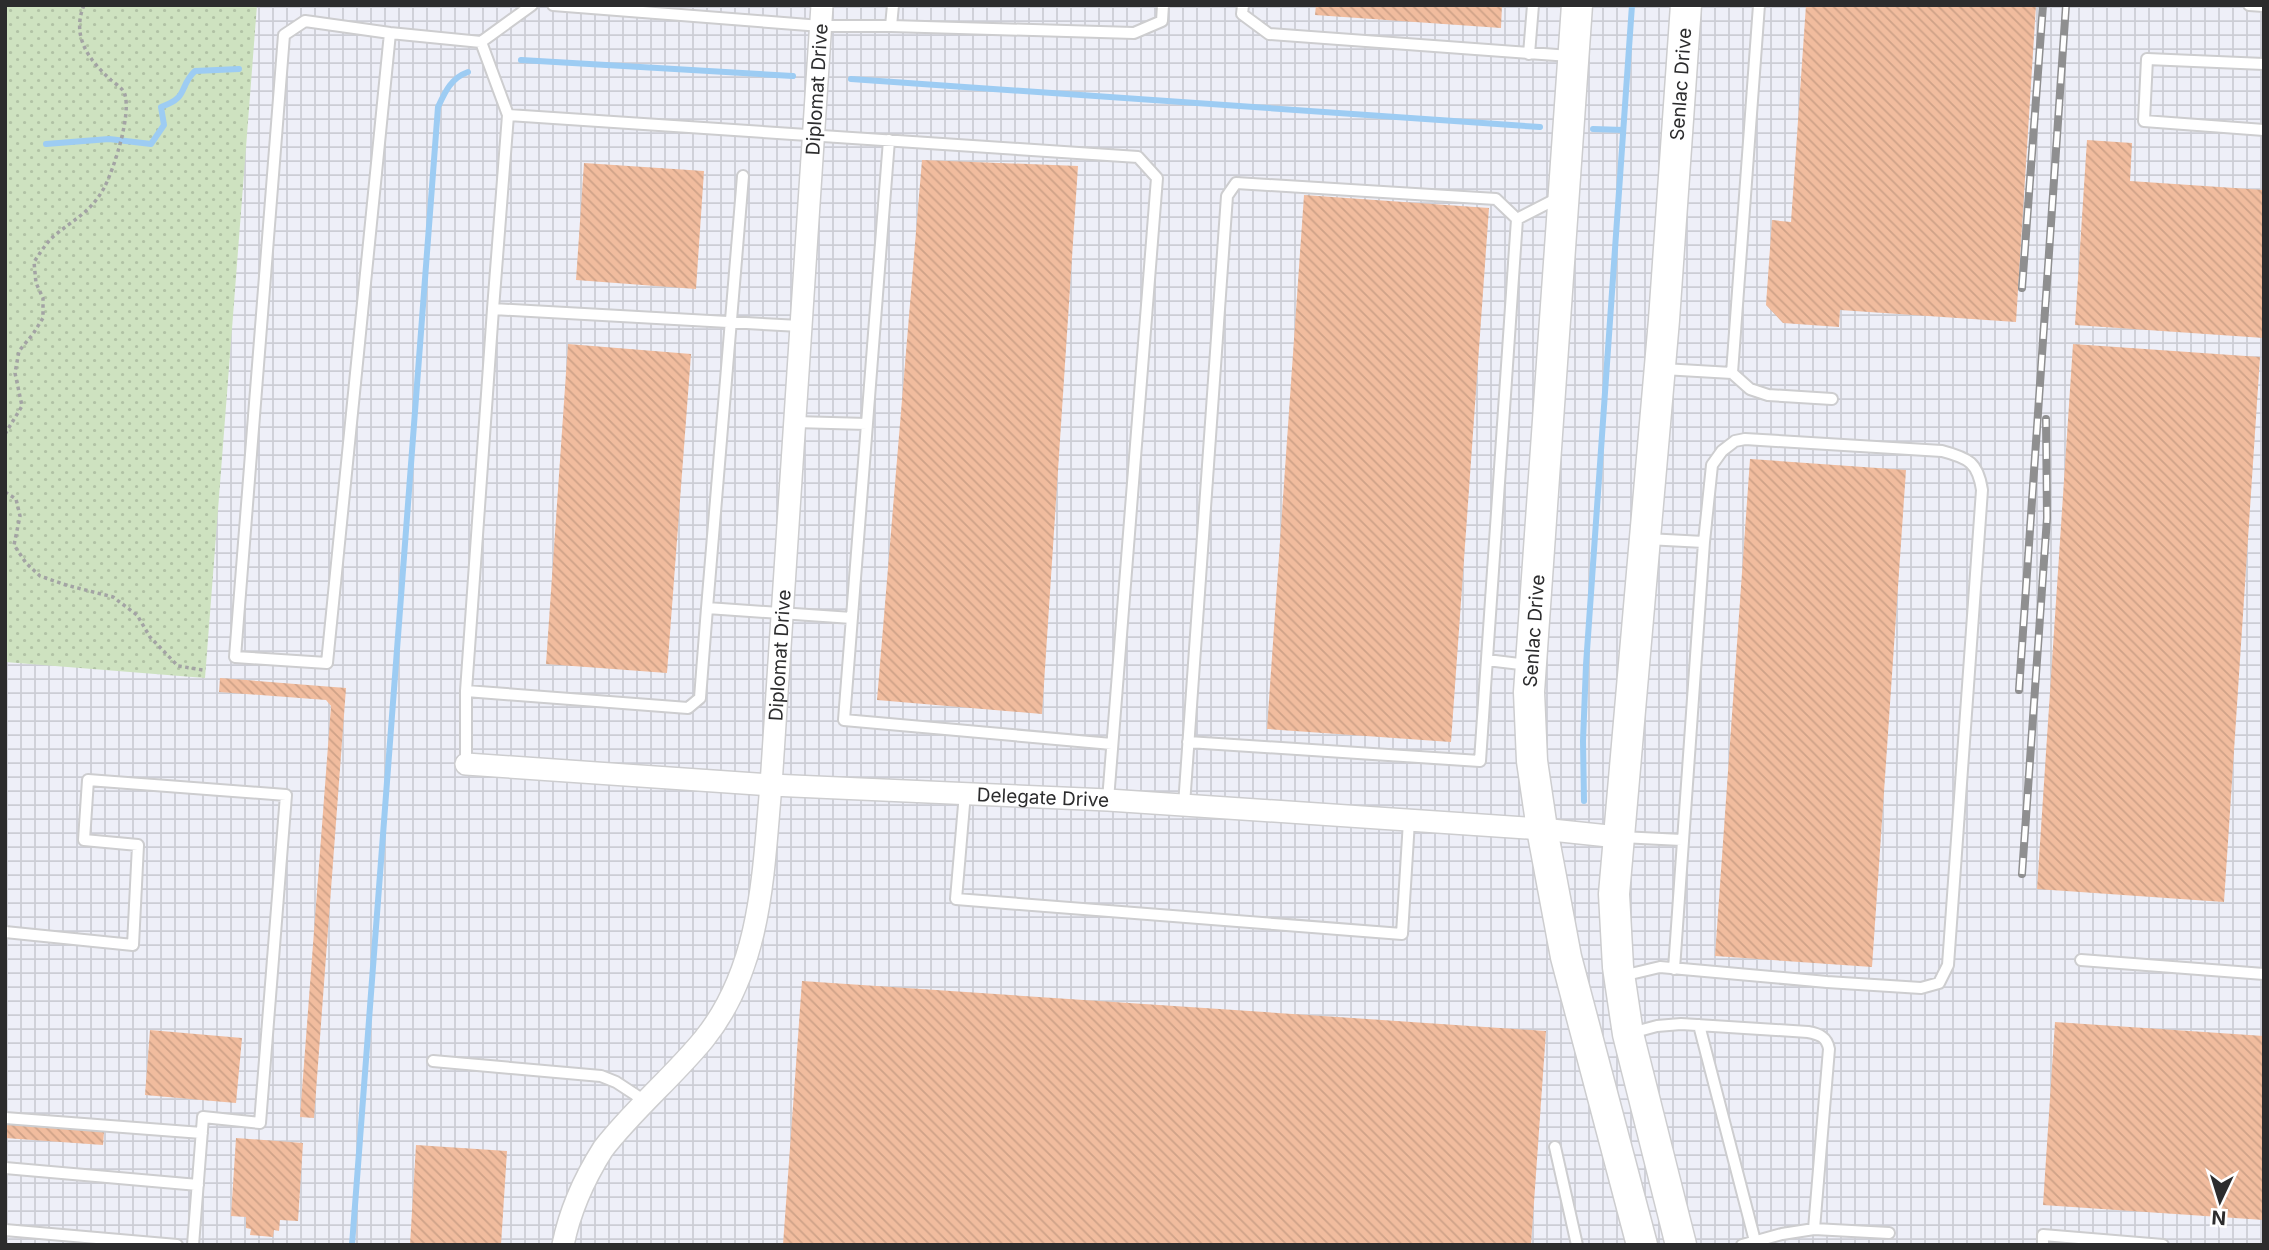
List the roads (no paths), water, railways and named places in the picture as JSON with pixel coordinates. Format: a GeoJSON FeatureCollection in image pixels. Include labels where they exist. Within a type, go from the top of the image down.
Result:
{"type":"FeatureCollection","features":[{"type":"Feature","properties":{"kind":"street","name":"Senlac Drive"},"geometry":{"type":"LineString","coordinates":[[1577,5],[1531,666],[1532,761],[1566,957],[1643,1245]]}},
{"type":"Feature","properties":{"kind":"street","name":"Senlac Drive"},"geometry":{"type":"LineString","coordinates":[[1681,1245],[1628,1034],[1620,976],[1614,894],[1659,368],[1686,5]]}},
{"type":"Feature","properties":{"kind":"street","name":"Diplomat Drive"},"geometry":{"type":"LineString","coordinates":[[563,1245],[575,1202],[592,1167],[615,1133],[706,1037],[724,1008],[743,967],[758,914],[771,785],[821,16]]}},
{"type":"Feature","properties":{"kind":"street","name":"Delegate Drive"},"geometry":{"type":"LineString","coordinates":[[466,764],[771,785],[1108,800],[1542,829],[1618,837]]}},
{"type":"Feature","properties":{"kind":"lane"},"geometry":{"type":"LineString","coordinates":[[390,33],[327,663],[235,657],[284,35],[305,21],[481,42],[532,5]]}},
{"type":"Feature","properties":{"kind":"lane"},"geometry":{"type":"LineString","coordinates":[[553,5],[821,16],[891,26],[1134,33],[1162,21],[1163,5]]}},
{"type":"Feature","properties":{"kind":"lane"},"geometry":{"type":"LineString","coordinates":[[891,26],[893,5]]}},
{"type":"Feature","properties":{"kind":"lane"},"geometry":{"type":"LineString","coordinates":[[1242,5],[1242,14],[1269,34],[1573,57]]}},
{"type":"Feature","properties":{"kind":"lane"},"geometry":{"type":"LineString","coordinates":[[1529,54],[1533,5]]}},
{"type":"Feature","properties":{"kind":"lane"},"geometry":{"type":"LineString","coordinates":[[1732,373],[1759,5]]}},
{"type":"Feature","properties":{"kind":"lane"},"geometry":{"type":"LineString","coordinates":[[2249,5],[2264,6]]}},
{"type":"Feature","properties":{"kind":"lane"},"geometry":{"type":"LineString","coordinates":[[466,764],[466,691],[508,116],[481,42]]}},
{"type":"Feature","properties":{"kind":"lane"},"geometry":{"type":"LineString","coordinates":[[2264,64],[2147,59],[2144,121],[2264,130]]}},
{"type":"Feature","properties":{"kind":"lane"},"geometry":{"type":"LineString","coordinates":[[508,116],[1138,157],[1157,178],[1108,800]]}},
{"type":"Feature","properties":{"kind":"lane"},"geometry":{"type":"LineString","coordinates":[[889,140],[844,720],[1112,744]]}},
{"type":"Feature","properties":{"kind":"lane"},"geometry":{"type":"LineString","coordinates":[[466,691],[688,708],[700,698],[743,176]]}},
{"type":"Feature","properties":{"kind":"lane"},"geometry":{"type":"LineString","coordinates":[[1184,805],[1227,196],[1236,183],[1496,199],[1517,219]]}},
{"type":"Feature","properties":{"kind":"lane"},"geometry":{"type":"LineString","coordinates":[[1517,219],[1564,196]]}},
{"type":"Feature","properties":{"kind":"lane"},"geometry":{"type":"LineString","coordinates":[[1188,742],[1480,761],[1517,219]]}},
{"type":"Feature","properties":{"kind":"lane"},"geometry":{"type":"LineString","coordinates":[[493,309],[800,326]]}},
{"type":"Feature","properties":{"kind":"lane"},"geometry":{"type":"LineString","coordinates":[[1659,368],[1732,373],[1750,389],[1768,395],[1832,399]]}},
{"type":"Feature","properties":{"kind":"lane"},"geometry":{"type":"LineString","coordinates":[[795,422],[867,424]]}},
{"type":"Feature","properties":{"kind":"lane"},"geometry":{"type":"LineString","coordinates":[[1620,976],[1660,967],[1674,969],[1827,982],[1921,988],[1940,983],[1948,965],[1982,504],[1980,474],[1973,464],[1957,455],[1942,451],[1745,439],[1735,441],[1722,451],[1712,465],[1704,542],[1674,969]]}},
{"type":"Feature","properties":{"kind":"lane"},"geometry":{"type":"LineString","coordinates":[[1644,539],[1704,542]]}},
{"type":"Feature","properties":{"kind":"lane"},"geometry":{"type":"LineString","coordinates":[[707,608],[852,618]]}},
{"type":"Feature","properties":{"kind":"lane"},"geometry":{"type":"LineString","coordinates":[[1487,660],[1531,666]]}},
{"type":"Feature","properties":{"kind":"lane"},"geometry":{"type":"LineString","coordinates":[[5,932],[133,945],[138,845],[84,840],[88,780],[286,795],[260,1123],[203,1117],[193,1245]]}},
{"type":"Feature","properties":{"kind":"lane"},"geometry":{"type":"LineString","coordinates":[[965,793],[956,899],[1402,934],[1409,821]]}},
{"type":"Feature","properties":{"kind":"lane"},"geometry":{"type":"LineString","coordinates":[[1618,837],[1682,840]]}},
{"type":"Feature","properties":{"kind":"lane"},"geometry":{"type":"LineString","coordinates":[[2081,960],[2264,974]]}},
{"type":"Feature","properties":{"kind":"lane"},"geometry":{"type":"LineString","coordinates":[[1628,1034],[1668,1025],[1699,1025],[1808,1032],[1817,1034],[1828,1043],[1814,1229]]}},
{"type":"Feature","properties":{"kind":"lane"},"geometry":{"type":"LineString","coordinates":[[1699,1025],[1756,1243]]}},
{"type":"Feature","properties":{"kind":"lane"},"geometry":{"type":"LineString","coordinates":[[433,1061],[601,1076],[616,1082],[645,1101]]}},
{"type":"Feature","properties":{"kind":"lane"},"geometry":{"type":"LineString","coordinates":[[5,1118],[202,1133]]}},
{"type":"Feature","properties":{"kind":"lane"},"geometry":{"type":"LineString","coordinates":[[1555,1147],[1577,1245]]}},
{"type":"Feature","properties":{"kind":"lane"},"geometry":{"type":"LineString","coordinates":[[5,1168],[198,1185]]}},
{"type":"Feature","properties":{"kind":"lane"},"geometry":{"type":"LineString","coordinates":[[1742,1245],[1814,1229],[1889,1233]]}},
{"type":"Feature","properties":{"kind":"lane"},"geometry":{"type":"LineString","coordinates":[[5,1230],[177,1245]]}},
{"type":"Feature","properties":{"kind":"lane"},"geometry":{"type":"LineString","coordinates":[[2043,1245],[2043,1236],[2163,1245]]}},
{"type":"Feature","properties":{"kind":"waterway"},"geometry":{"type":"LineString","coordinates":[[1584,801],[1586,665],[1632,5]]}},
{"type":"Feature","properties":{"kind":"waterway"},"geometry":{"type":"LineString","coordinates":[[521,60],[793,76]]}},
{"type":"Feature","properties":{"kind":"waterway"},"geometry":{"type":"LineString","coordinates":[[46,144],[109,139],[151,144],[164,125],[161,107],[180,95],[195,71],[239,69]]}},
{"type":"Feature","properties":{"kind":"waterway"},"geometry":{"type":"LineString","coordinates":[[352,1245],[438,107],[453,82],[468,72]]}},
{"type":"Feature","properties":{"kind":"waterway"},"geometry":{"type":"LineString","coordinates":[[851,79],[1540,127]]}},
{"type":"Feature","properties":{"kind":"waterway"},"geometry":{"type":"LineString","coordinates":[[1593,129],[1623,130]]}},
{"type":"Feature","properties":{"kind":"railway"},"geometry":{"type":"LineString","coordinates":[[2022,288],[2043,5]]}},
{"type":"Feature","properties":{"kind":"railway"},"geometry":{"type":"LineString","coordinates":[[2019,690],[2066,5]]}},
{"type":"Feature","properties":{"kind":"railway"},"geometry":{"type":"LineString","coordinates":[[2022,874],[2047,518],[2046,419]]}}]}
